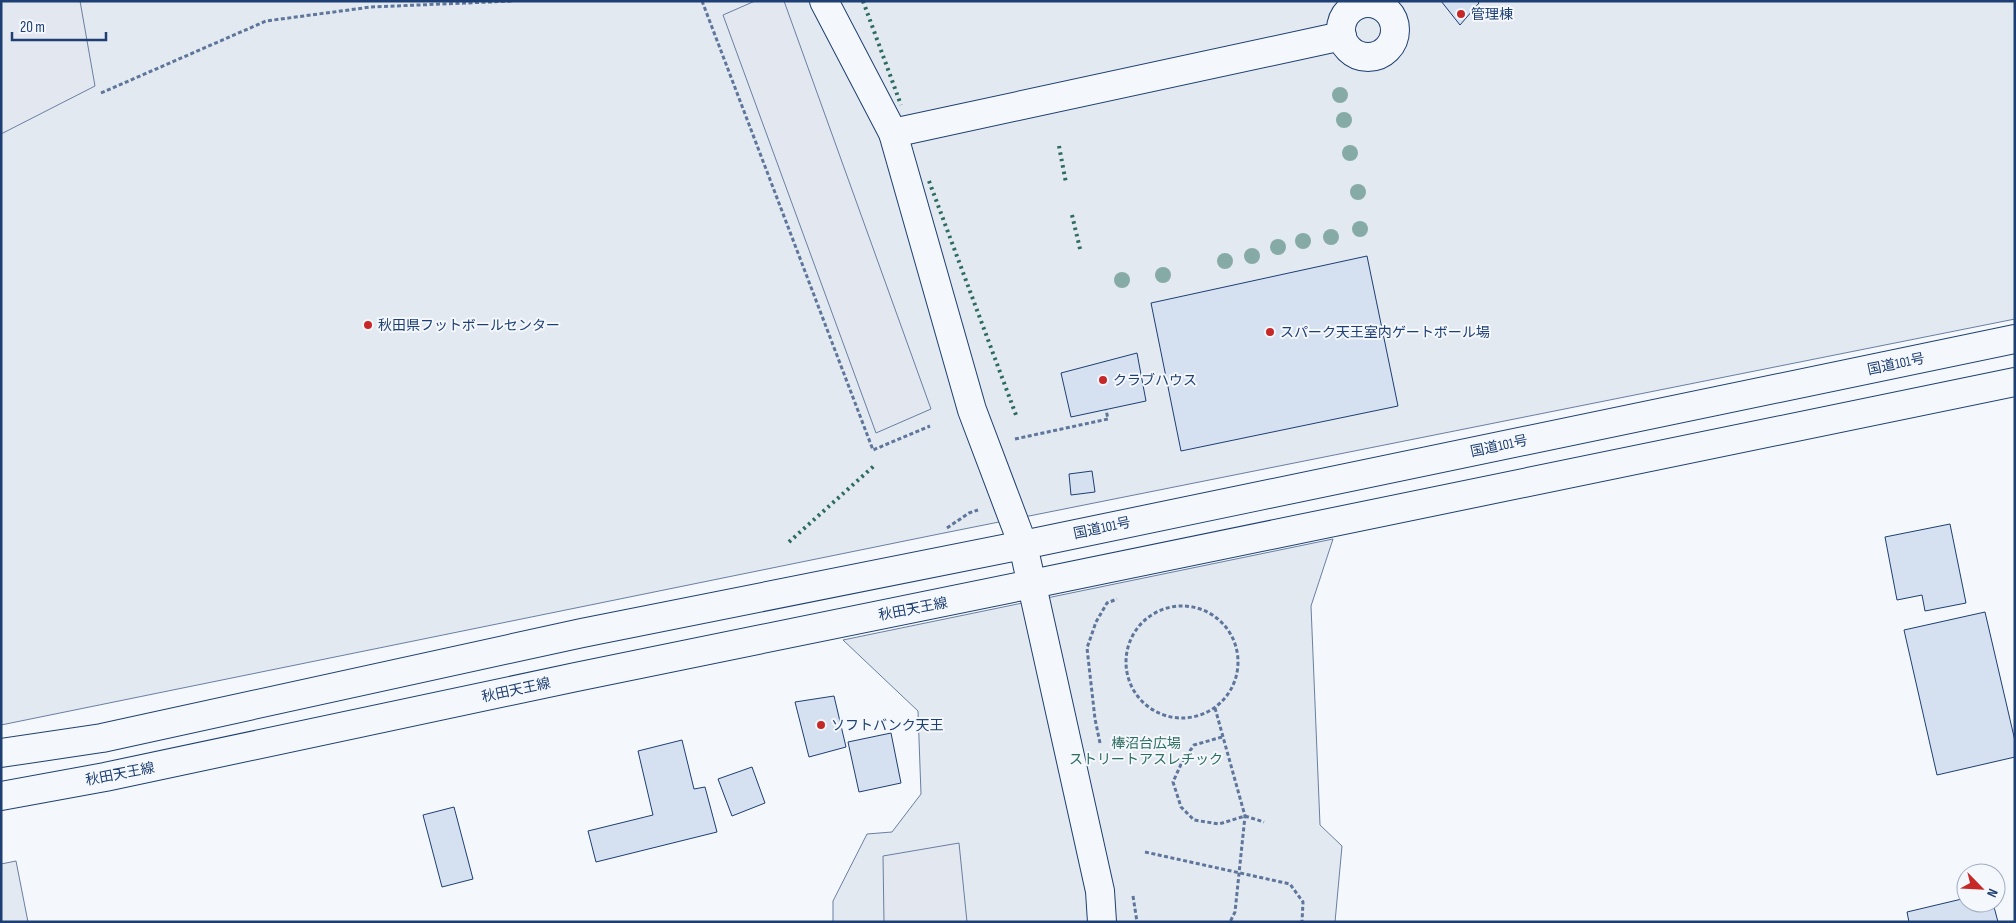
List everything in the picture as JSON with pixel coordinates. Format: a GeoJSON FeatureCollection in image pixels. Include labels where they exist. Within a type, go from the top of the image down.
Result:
{"type":"FeatureCollection","features":[{"type":"Feature","properties":{"kind":"main road"},"geometry":{"type":"LineString","coordinates":[[824,1],[893,133],[972,410],[1023,545],[1100,891],[1102,922]]}},
{"type":"Feature","properties":{"kind":"main road"},"geometry":{"type":"LineString","coordinates":[[893,133],[1342,36]]}},
{"type":"Feature","properties":{"kind":"main road","name":"国道101号"},"geometry":{"type":"LineString","coordinates":[[1023,545],[2015,339]]}},
{"type":"Feature","properties":{"kind":"main road"},"geometry":{"type":"LineString","coordinates":[[1032,584],[2015,382]]}},
{"type":"Feature","properties":{"kind":"main road"},"geometry":{"type":"LineString","coordinates":[[1,753],[102,738],[582,633],[1023,545]]}},
{"type":"Feature","properties":{"kind":"main road","name":"秋田天王線"},"geometry":{"type":"LineString","coordinates":[[1,796],[105,777],[576,677],[1032,584]]}},
{"type":"Feature","properties":{"kind":"path"},"geometry":{"type":"LineString","coordinates":[[101,93],[266,21],[371,7],[513,1]]}},
{"type":"Feature","properties":{"kind":"path"},"geometry":{"type":"LineString","coordinates":[[702,1],[873,450],[930,426]]}},
{"type":"Feature","properties":{"kind":"path"},"geometry":{"type":"LineString","coordinates":[[1013,440],[1108,419],[1106,410]]}},
{"type":"Feature","properties":{"kind":"path"},"geometry":{"type":"LineString","coordinates":[[1101,748],[1095,719],[1087,648],[1096,622],[1107,603],[1125,597]]}},
{"type":"Feature","properties":{"kind":"path"},"geometry":{"type":"LineString","coordinates":[[1176,606],[1195,607],[1212,614],[1226,626],[1235,641],[1239,659],[1237,678],[1229,695],[1215,708],[1198,716],[1180,719],[1161,715],[1145,705],[1133,690],[1126,672],[1126,654],[1132,635],[1144,621],[1159,610],[1176,606]]}},
{"type":"Feature","properties":{"kind":"path"},"geometry":{"type":"LineString","coordinates":[[1215,708],[1245,816],[1235,912],[1230,922]]}},
{"type":"Feature","properties":{"kind":"path"},"geometry":{"type":"LineString","coordinates":[[1222,737],[1194,745],[1182,762],[1173,782],[1181,807],[1194,820],[1219,824],[1245,816],[1264,822]]}},
{"type":"Feature","properties":{"kind":"path"},"geometry":{"type":"LineString","coordinates":[[1145,852],[1290,884],[1303,902],[1302,922]]}},
{"type":"Feature","properties":{"kind":"path"},"geometry":{"type":"LineString","coordinates":[[1132,892],[1138,922]]}},
{"type":"Feature","properties":{"kind":"green space"},"geometry":{"type":"Polygon","coordinates":[[[1,1],[2015,1],[2015,319],[939,534],[1,725],[1,1]]]}},
{"type":"Feature","properties":{"kind":"green space","name":"棒沼台広場 ストリートアスレチック"},"geometry":{"type":"Polygon","coordinates":[[[1333,539],[1311,606],[1320,825],[1342,846],[1335,922],[833,922],[833,901],[867,834],[892,832],[921,794],[918,711],[843,640],[1333,539]]]}},
{"type":"Feature","properties":{"kind":"green space"},"geometry":{"type":"Polygon","coordinates":[[[16,861],[28,922],[1,922],[1,864],[16,861]]]}},
{"type":"Feature","properties":{"kind":"shaded area"},"geometry":{"type":"Polygon","coordinates":[[[1,1],[80,1],[95,86],[1,134],[1,1]]]}},
{"type":"Feature","properties":{"kind":"shaded area"},"geometry":{"type":"Polygon","coordinates":[[[755,1],[784,1],[931,409],[876,433],[723,15],[755,1]]]}},
{"type":"Feature","properties":{"kind":"shaded area"},"geometry":{"type":"Polygon","coordinates":[[[959,843],[967,922],[884,922],[883,856],[959,843]]]}},
{"type":"Feature","properties":{"kind":"building","name":"管理棟"},"geometry":{"type":"Polygon","coordinates":[[[1441,1],[1477,1],[1479,3],[1460,25],[1441,1]]]}},
{"type":"Feature","properties":{"kind":"building","name":"スパーク天王室内ゲートボール場"},"geometry":{"type":"Polygon","coordinates":[[[1367,256],[1398,406],[1181,451],[1151,303],[1367,256]]]}},
{"type":"Feature","properties":{"kind":"building","name":"クラブハウス"},"geometry":{"type":"Polygon","coordinates":[[[1137,353],[1146,401],[1071,417],[1061,373],[1137,353]]]}},
{"type":"Feature","properties":{"kind":"building"},"geometry":{"type":"Polygon","coordinates":[[[1092,471],[1095,492],[1071,495],[1069,474],[1092,471]]]}},
{"type":"Feature","properties":{"kind":"building"},"geometry":{"type":"Polygon","coordinates":[[[1950,524],[1966,603],[1925,611],[1922,595],[1897,600],[1885,537],[1950,524]]]}},
{"type":"Feature","properties":{"kind":"building"},"geometry":{"type":"Polygon","coordinates":[[[1985,612],[2015,741],[2015,757],[1937,775],[1904,630],[1985,612]]]}},
{"type":"Feature","properties":{"kind":"building","name":"ソフトバンク天王"},"geometry":{"type":"Polygon","coordinates":[[[834,696],[846,747],[809,757],[795,702],[834,696]]]}},
{"type":"Feature","properties":{"kind":"building"},"geometry":{"type":"Polygon","coordinates":[[[891,733],[901,783],[859,792],[848,742],[891,733]]]}},
{"type":"Feature","properties":{"kind":"building"},"geometry":{"type":"Polygon","coordinates":[[[682,740],[694,789],[705,787],[717,832],[596,862],[588,831],[653,815],[638,751],[682,740]]]}},
{"type":"Feature","properties":{"kind":"building"},"geometry":{"type":"Polygon","coordinates":[[[752,767],[765,803],[732,816],[718,779],[752,767]]]}},
{"type":"Feature","properties":{"kind":"building"},"geometry":{"type":"Polygon","coordinates":[[[454,807],[473,879],[442,887],[423,815],[454,807]]]}},
{"type":"Feature","properties":{"kind":"building"},"geometry":{"type":"Polygon","coordinates":[[[1956,900],[1956,913],[1996,913],[1998,922],[1909,922],[1907,912],[1956,900]]]}},
{"type":"Feature","properties":{"kind":"hedge"},"geometry":{"type":"LineString","coordinates":[[863,1],[901,105]]}},
{"type":"Feature","properties":{"kind":"hedge"},"geometry":{"type":"LineString","coordinates":[[1059,146],[1066,183]]}},
{"type":"Feature","properties":{"kind":"hedge"},"geometry":{"type":"LineString","coordinates":[[929,181],[1016,415]]}},
{"type":"Feature","properties":{"kind":"hedge"},"geometry":{"type":"LineString","coordinates":[[1072,215],[1081,253]]}},
{"type":"Feature","properties":{"kind":"hedge"},"geometry":{"type":"LineString","coordinates":[[789,542],[875,465]]}},
{"type":"Feature","properties":{"kind":"place","name":"管理棟"},"geometry":{"type":"Point","coordinates":[1461,14]}},
{"type":"Feature","properties":{"kind":"place","name":"秋田県フットボールセンター"},"geometry":{"type":"Point","coordinates":[368,325]}},
{"type":"Feature","properties":{"kind":"place","name":"スパーク天王室内ゲートボール場"},"geometry":{"type":"Point","coordinates":[1270,332]}},
{"type":"Feature","properties":{"kind":"place","name":"クラブハウス"},"geometry":{"type":"Point","coordinates":[1103,380]}},
{"type":"Feature","properties":{"kind":"place","name":"ソフトバンク天王"},"geometry":{"type":"Point","coordinates":[821,725]}}]}
